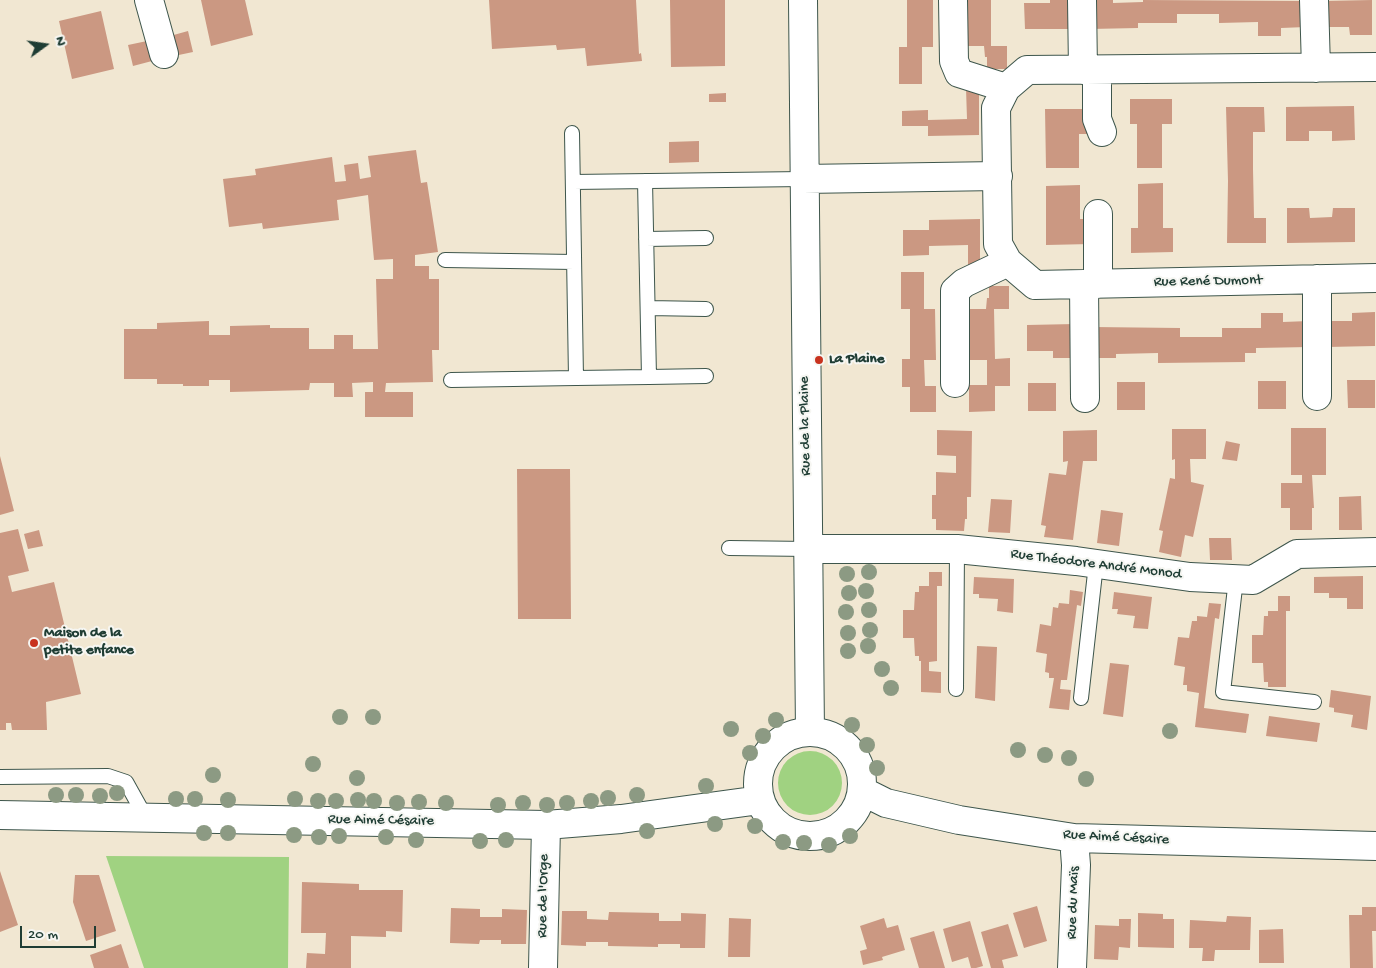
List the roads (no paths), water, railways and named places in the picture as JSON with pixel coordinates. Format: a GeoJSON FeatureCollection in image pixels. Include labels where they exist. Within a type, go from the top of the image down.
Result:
{"type":"FeatureCollection","features":[{"type":"Feature","properties":{"kind":"street"},"geometry":{"type":"LineString","coordinates":[[148,0],[164,54]]}},
{"type":"Feature","properties":{"kind":"street","name":"Rue de la Plaine"},"geometry":{"type":"LineString","coordinates":[[803,0],[803,179],[810,732]]}},
{"type":"Feature","properties":{"kind":"street"},"geometry":{"type":"LineString","coordinates":[[953,0],[954,61],[959,73],[1006,88]]}},
{"type":"Feature","properties":{"kind":"street"},"geometry":{"type":"LineString","coordinates":[[1082,0],[1097,119],[1102,132]]}},
{"type":"Feature","properties":{"kind":"street"},"geometry":{"type":"LineString","coordinates":[[1314,0],[1316,68]]}},
{"type":"Feature","properties":{"kind":"street","name":"Rue René Dumont"},"geometry":{"type":"LineString","coordinates":[[1376,67],[1028,70],[1006,88],[996,108],[998,244],[1008,262],[1035,285],[1376,278]]}},
{"type":"Feature","properties":{"kind":"street"},"geometry":{"type":"LineString","coordinates":[[803,179],[998,176]]}},
{"type":"Feature","properties":{"kind":"street"},"geometry":{"type":"LineString","coordinates":[[1085,398],[1091,284],[1098,214]]}},
{"type":"Feature","properties":{"kind":"street"},"geometry":{"type":"LineString","coordinates":[[955,383],[955,291],[964,283],[1008,262]]}},
{"type":"Feature","properties":{"kind":"street"},"geometry":{"type":"LineString","coordinates":[[1317,396],[1318,280]]}},
{"type":"Feature","properties":{"kind":"street","name":"Rue Théodore André Monod"},"geometry":{"type":"LineString","coordinates":[[809,549],[957,549],[1096,564],[1190,577],[1253,580],[1297,554],[1376,552]]}},
{"type":"Feature","properties":{"kind":"street"},"geometry":{"type":"LineString","coordinates":[[810,732],[828,735],[843,744],[855,757],[862,774],[862,792],[856,808],[846,823],[831,832],[814,837],[797,836],[780,828],[768,816],[760,800],[757,784],[760,768],[768,753],[779,741],[794,734],[810,732]]}},
{"type":"Feature","properties":{"kind":"street","name":"Rue Aimé Césaire"},"geometry":{"type":"LineString","coordinates":[[862,792],[886,803],[950,818],[1074,838],[1376,846]]}},
{"type":"Feature","properties":{"kind":"street","name":"Rue Aimé Césaire"},"geometry":{"type":"LineString","coordinates":[[0,815],[546,825],[621,819],[760,800]]}},
{"type":"Feature","properties":{"kind":"street","name":"Rue de l'Orge"},"geometry":{"type":"LineString","coordinates":[[543,968],[546,825]]}},
{"type":"Feature","properties":{"kind":"street","name":"Rue du Maïs"},"geometry":{"type":"LineString","coordinates":[[1072,968],[1076,865],[1074,838]]}},
{"type":"Feature","properties":{"kind":"lane"},"geometry":{"type":"LineString","coordinates":[[572,133],[576,378]]}},
{"type":"Feature","properties":{"kind":"lane"},"geometry":{"type":"LineString","coordinates":[[572,182],[803,179]]}},
{"type":"Feature","properties":{"kind":"lane"},"geometry":{"type":"LineString","coordinates":[[645,181],[649,377]]}},
{"type":"Feature","properties":{"kind":"lane"},"geometry":{"type":"LineString","coordinates":[[646,239],[706,238]]}},
{"type":"Feature","properties":{"kind":"lane"},"geometry":{"type":"LineString","coordinates":[[445,260],[574,262]]}},
{"type":"Feature","properties":{"kind":"lane"},"geometry":{"type":"LineString","coordinates":[[648,308],[706,309]]}},
{"type":"Feature","properties":{"kind":"lane"},"geometry":{"type":"LineString","coordinates":[[451,380],[706,376]]}},
{"type":"Feature","properties":{"kind":"lane"},"geometry":{"type":"LineString","coordinates":[[729,548],[809,549]]}},
{"type":"Feature","properties":{"kind":"lane"},"geometry":{"type":"LineString","coordinates":[[956,689],[957,549]]}},
{"type":"Feature","properties":{"kind":"lane"},"geometry":{"type":"LineString","coordinates":[[1081,698],[1096,564]]}},
{"type":"Feature","properties":{"kind":"lane"},"geometry":{"type":"LineString","coordinates":[[1236,579],[1223,692],[1314,702]]}},
{"type":"Feature","properties":{"kind":"lane"},"geometry":{"type":"LineString","coordinates":[[0,776],[108,776],[126,782],[146,818]]}},
{"type":"Feature","properties":{"kind":"place","name":"La Plaine"},"geometry":{"type":"Point","coordinates":[819,360]}},
{"type":"Feature","properties":{"kind":"place","name":"Maison de la petite enfance"},"geometry":{"type":"Point","coordinates":[34,643]}}]}
